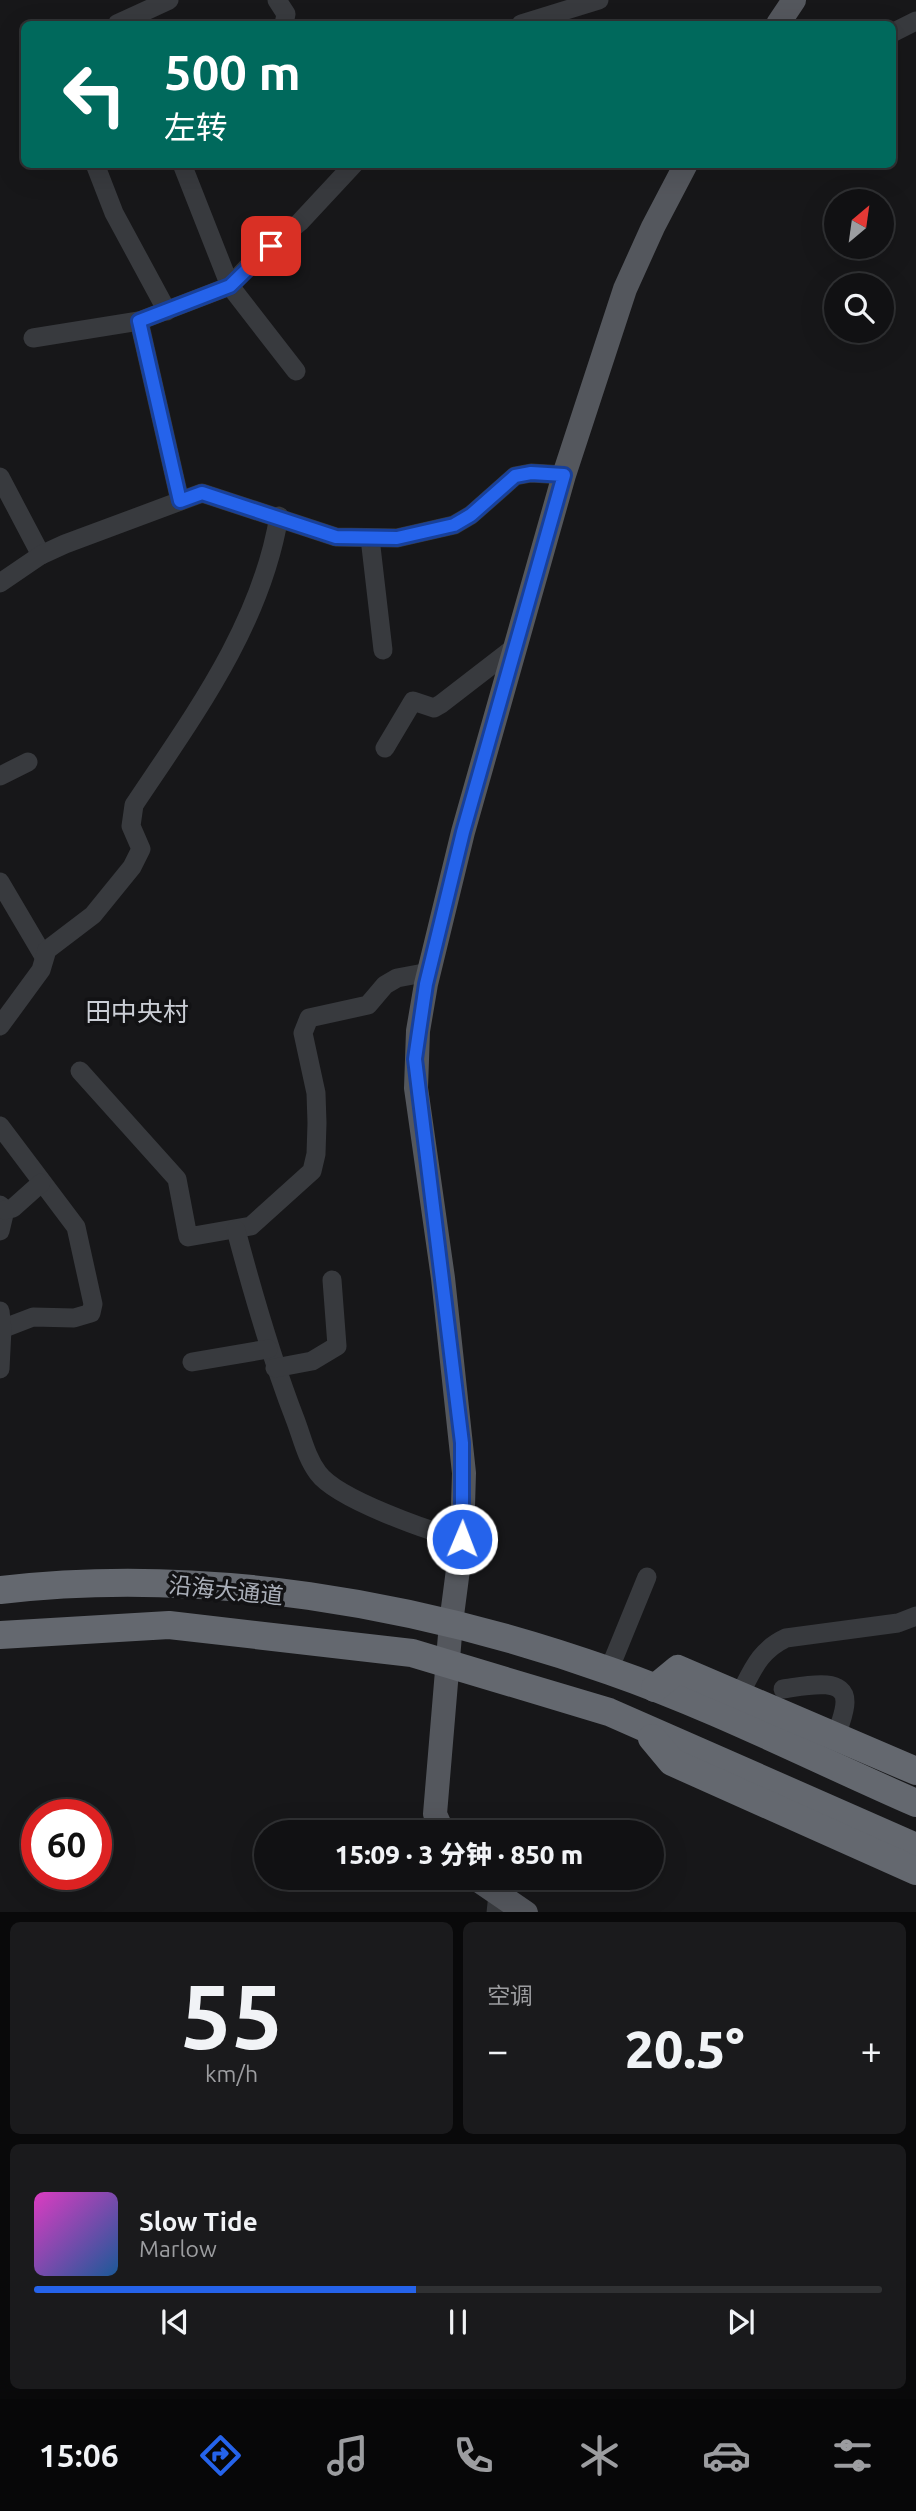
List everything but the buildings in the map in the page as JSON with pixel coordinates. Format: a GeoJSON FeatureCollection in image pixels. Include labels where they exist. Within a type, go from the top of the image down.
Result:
{"type":"FeatureCollection","features":[{"type":"Feature","properties":{"kind":"highway","name":"沿海大通道"},"geometry":{"type":"LineString","coordinates":[[0,1590],[56,1584],[151,1583],[330,1601],[451,1623],[609,1670],[916,1803]]}},
{"type":"Feature","properties":{"kind":"highway","name":"沿海大通道"},"geometry":{"type":"LineString","coordinates":[[0,1635],[169,1625],[273,1634],[412,1653],[609,1712],[643,1728],[673,1762],[875,1840]]}},
{"type":"Feature","properties":{"kind":"highway"},"geometry":{"type":"LineString","coordinates":[[655,1688],[678,1669],[916,1771]]}},
{"type":"Feature","properties":{"kind":"highway"},"geometry":{"type":"LineString","coordinates":[[875,1840],[916,1847]]}},
{"type":"Feature","properties":{"kind":"highway"},"geometry":{"type":"LineString","coordinates":[[875,1840],[916,1871]]}},
{"type":"Feature","properties":{"kind":"main road"},"geometry":{"type":"LineString","coordinates":[[780,21],[794,0]]}},
{"type":"Feature","properties":{"kind":"main road"},"geometry":{"type":"LineString","coordinates":[[438,1820],[435,1814],[451,1623],[462,1539],[462,1443],[443,1278],[416,1088],[418,1031],[429,972],[463,832],[564,475],[625,289],[684,168]]}},
{"type":"Feature","properties":{"kind":"main road"},"geometry":{"type":"LineString","coordinates":[[497,1903],[523,1912]]}},
{"type":"Feature","properties":{"kind":"street"},"geometry":{"type":"LineString","coordinates":[[124,21],[169,0]]}},
{"type":"Feature","properties":{"kind":"street"},"geometry":{"type":"LineString","coordinates":[[276,0],[286,14],[285,21]]}},
{"type":"Feature","properties":{"kind":"street"},"geometry":{"type":"LineString","coordinates":[[531,21],[599,0]]}},
{"type":"Feature","properties":{"kind":"street"},"geometry":{"type":"LineString","coordinates":[[896,31],[916,21]]}},
{"type":"Feature","properties":{"kind":"street"},"geometry":{"type":"LineString","coordinates":[[97,168],[114,213],[167,311]]}},
{"type":"Feature","properties":{"kind":"street"},"geometry":{"type":"LineString","coordinates":[[184,168],[230,286],[296,371]]}},
{"type":"Feature","properties":{"kind":"street"},"geometry":{"type":"LineString","coordinates":[[33,338],[139,321],[230,286],[256,258],[300,222],[350,168]]}},
{"type":"Feature","properties":{"kind":"street"},"geometry":{"type":"LineString","coordinates":[[139,321],[180,501]]}},
{"type":"Feature","properties":{"kind":"street"},"geometry":{"type":"LineString","coordinates":[[0,583],[41,555],[202,493],[279,516],[336,537],[397,538],[454,525],[471,515],[515,476],[531,473],[564,475]]}},
{"type":"Feature","properties":{"kind":"street"},"geometry":{"type":"LineString","coordinates":[[0,477],[41,555]]}},
{"type":"Feature","properties":{"kind":"street"},"geometry":{"type":"LineString","coordinates":[[43,955],[93,915],[132,867],[141,849],[131,826],[134,806],[246,625],[268,568],[279,516]]}},
{"type":"Feature","properties":{"kind":"street"},"geometry":{"type":"LineString","coordinates":[[370,538],[383,650]]}},
{"type":"Feature","properties":{"kind":"street"},"geometry":{"type":"LineString","coordinates":[[385,748],[413,701],[434,708],[442,704],[516,646]]}},
{"type":"Feature","properties":{"kind":"street"},"geometry":{"type":"LineString","coordinates":[[0,776],[28,762]]}},
{"type":"Feature","properties":{"kind":"street"},"geometry":{"type":"LineString","coordinates":[[0,882],[43,955],[41,970],[0,1026]]}},
{"type":"Feature","properties":{"kind":"street"},"geometry":{"type":"LineString","coordinates":[[80,1070],[177,1179],[188,1237],[251,1226],[270,1212],[312,1171],[316,1154],[316,1093],[305,1044],[305,1022],[309,1018],[368,1005],[385,985],[397,978],[429,972]]}},
{"type":"Feature","properties":{"kind":"street"},"geometry":{"type":"LineString","coordinates":[[0,1126],[41,1184],[76,1227],[93,1304],[91,1313],[74,1318],[33,1317],[1,1320],[0,1369]]}},
{"type":"Feature","properties":{"kind":"street"},"geometry":{"type":"LineString","coordinates":[[0,1231],[3,1207],[13,1208],[41,1184]]}},
{"type":"Feature","properties":{"kind":"street"},"geometry":{"type":"LineString","coordinates":[[236,1230],[268,1349],[306,1452],[318,1475],[374,1508],[435,1534],[462,1539]]}},
{"type":"Feature","properties":{"kind":"street"},"geometry":{"type":"LineString","coordinates":[[275,1368],[312,1361],[337,1346],[332,1280]]}},
{"type":"Feature","properties":{"kind":"street"},"geometry":{"type":"LineString","coordinates":[[192,1362],[268,1349]]}},
{"type":"Feature","properties":{"kind":"street"},"geometry":{"type":"LineString","coordinates":[[609,1670],[647,1577]]}},
{"type":"Feature","properties":{"kind":"street"},"geometry":{"type":"LineString","coordinates":[[740,1694],[760,1655],[779,1641],[898,1623],[916,1616]]}},
{"type":"Feature","properties":{"kind":"street"},"geometry":{"type":"LineString","coordinates":[[783,1689],[830,1684],[842,1690],[846,1700],[837,1735]]}},
{"type":"Feature","properties":{"kind":"district","name":"田中央村"},"geometry":{"type":"Point","coordinates":[137,1011]}},
{"type":"Feature","properties":{"kind":"route"},"geometry":{"type":"LineString","coordinates":[[271,246],[230,286],[139,321],[180,501],[202,493],[279,516],[336,537],[397,538],[454,525],[471,515],[515,476],[531,473],[564,475],[463,832],[426,984],[415,1059],[416,1088],[443,1278],[462,1443],[462,1539]]}}]}
